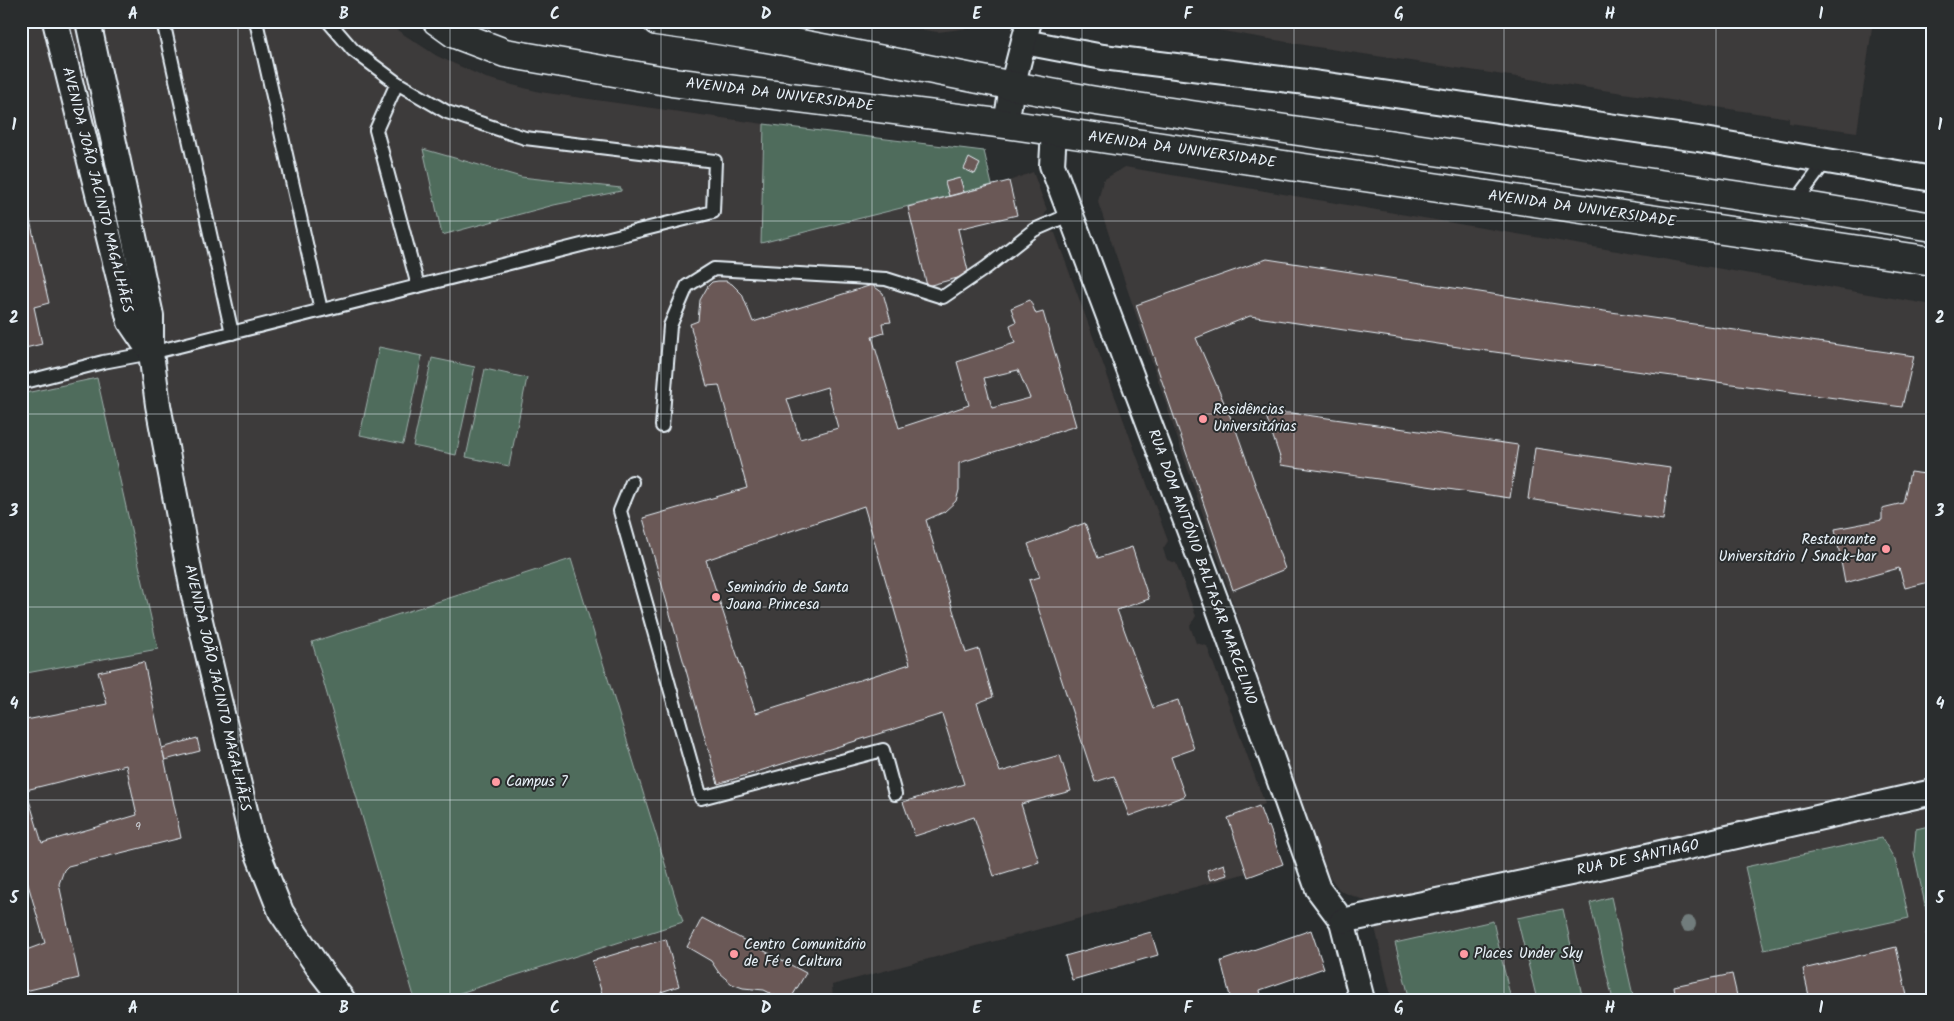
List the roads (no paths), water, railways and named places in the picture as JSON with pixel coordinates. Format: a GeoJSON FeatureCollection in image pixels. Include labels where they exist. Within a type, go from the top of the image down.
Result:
{"type":"FeatureCollection","features":[{"type":"Feature","properties":{"kind":"main road","name":"AVENIDA DA UNIVERSIDADE"},"geometry":{"type":"LineString","coordinates":[[437,21],[455,34],[505,53],[672,82],[1006,124],[1933,261]]}},
{"type":"Feature","properties":{"kind":"main road"},"geometry":{"type":"LineString","coordinates":[[656,21],[862,56],[1012,87],[1794,204],[1933,227]]}},
{"type":"Feature","properties":{"kind":"street","name":"AVENIDA JOÃO JACINTO MAGALHÃES"},"geometry":{"type":"LineString","coordinates":[[55,21],[130,322],[151,353]]}},
{"type":"Feature","properties":{"kind":"street","name":"AVENIDA JOÃO JACINTO MAGALHÃES"},"geometry":{"type":"LineString","coordinates":[[88,21],[151,316],[151,353],[158,405],[193,591],[251,836],[281,912],[322,973],[343,1000]]}},
{"type":"Feature","properties":{"kind":"street"},"geometry":{"type":"LineString","coordinates":[[1006,124],[1012,87],[1026,32],[1103,57],[1306,82],[1698,139],[1825,162],[1932,173]]}},
{"type":"Feature","properties":{"kind":"street","name":"RUA DOM ANTÓNIO BALTASAR MARCELINO"},"geometry":{"type":"LineString","coordinates":[[1054,131],[1052,165],[1216,601],[1318,889],[1342,921],[1362,1000]]}},
{"type":"Feature","properties":{"kind":"street","name":"RUA DE SANTIAGO"},"geometry":{"type":"LineString","coordinates":[[1342,921],[1594,868],[1933,792]]}},
{"type":"Feature","properties":{"kind":"lane"},"geometry":{"type":"LineString","coordinates":[[163,21],[232,333]]}},
{"type":"Feature","properties":{"kind":"lane"},"geometry":{"type":"LineString","coordinates":[[256,21],[321,310]]}},
{"type":"Feature","properties":{"kind":"lane"},"geometry":{"type":"LineString","coordinates":[[21,383],[103,362],[151,353],[232,333],[713,212],[715,161],[525,138],[447,112],[396,83],[353,50],[328,21]]}},
{"type":"Feature","properties":{"kind":"lane"},"geometry":{"type":"LineString","coordinates":[[396,83],[376,130],[418,286]]}},
{"type":"Feature","properties":{"kind":"lane"},"geometry":{"type":"LineString","coordinates":[[1794,204],[1825,162]]}},
{"type":"Feature","properties":{"kind":"lane"},"geometry":{"type":"LineString","coordinates":[[662,426],[670,326],[687,286],[714,269],[886,279],[943,298],[988,267],[1034,230],[1071,214]]}},
{"type":"Feature","properties":{"kind":"lane"},"geometry":{"type":"LineString","coordinates":[[632,482],[620,511],[700,798],[883,750],[894,794]]}},
{"type":"Feature","properties":{"kind":"place","name":"Residências Universitárias"},"geometry":{"type":"Point","coordinates":[1203,419]}},
{"type":"Feature","properties":{"kind":"place","name":"Restaurante Universitário / Snack-bar"},"geometry":{"type":"Point","coordinates":[1886,549]}},
{"type":"Feature","properties":{"kind":"place","name":"Seminário de Santa Joana Princesa"},"geometry":{"type":"Point","coordinates":[716,597]}},
{"type":"Feature","properties":{"kind":"place","name":"Campus 7"},"geometry":{"type":"Point","coordinates":[496,782]}},
{"type":"Feature","properties":{"kind":"place","name":"Centro Comunitário de Fé e Cultura"},"geometry":{"type":"Point","coordinates":[734,954]}},
{"type":"Feature","properties":{"kind":"place","name":"Places Under Sky"},"geometry":{"type":"Point","coordinates":[1464,954]}}]}
